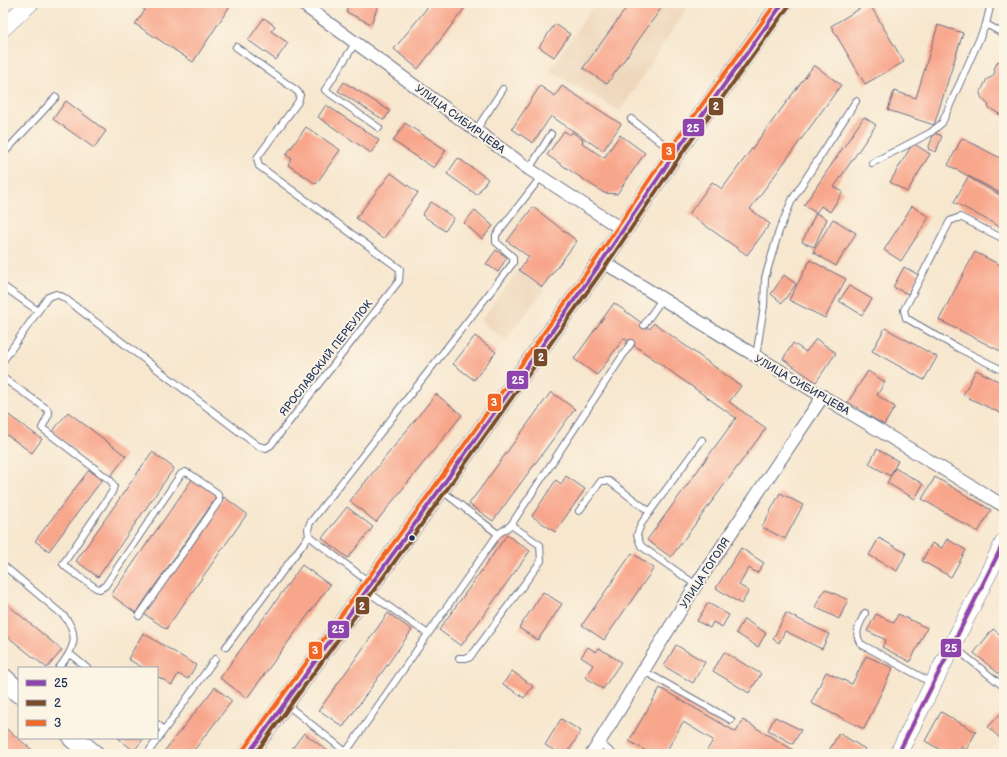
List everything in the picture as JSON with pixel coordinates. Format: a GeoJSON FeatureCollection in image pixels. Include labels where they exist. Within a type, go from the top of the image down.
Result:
{"type":"FeatureCollection","features":[{"type":"Feature","properties":{"kind":"highway"},"geometry":{"type":"LineString","coordinates":[[3,678],[18,692]]}},
{"type":"Feature","properties":{"kind":"highway"},"geometry":{"type":"LineString","coordinates":[[74,739],[93,754]]}},
{"type":"Feature","properties":{"kind":"main road"},"geometry":{"type":"LineString","coordinates":[[3,28],[30,3]]}},
{"type":"Feature","properties":{"kind":"main road"},"geometry":{"type":"LineString","coordinates":[[248,754],[440,489],[602,261],[675,153],[783,3]]}},
{"type":"Feature","properties":{"kind":"main road"},"geometry":{"type":"LineString","coordinates":[[898,754],[1004,542]]}},
{"type":"Feature","properties":{"kind":"street","name":"УЛИЦА СИБИРЦЕВА"},"geometry":{"type":"LineString","coordinates":[[301,3],[529,169],[623,230]]}},
{"type":"Feature","properties":{"kind":"street","name":"УЛИЦА СИБИРЦЕВА"},"geometry":{"type":"LineString","coordinates":[[602,261],[755,358],[823,396],[1004,506]]}},
{"type":"Feature","properties":{"kind":"street","name":"УЛИЦА ГОГОЛЯ"},"geometry":{"type":"LineString","coordinates":[[592,754],[696,585],[823,396]]}},
{"type":"Feature","properties":{"kind":"lane"},"geometry":{"type":"LineString","coordinates":[[872,163],[930,133],[942,123],[986,24],[991,3]]}},
{"type":"Feature","properties":{"kind":"lane"},"geometry":{"type":"LineString","coordinates":[[986,24],[1004,34]]}},
{"type":"Feature","properties":{"kind":"lane"},"geometry":{"type":"LineString","coordinates":[[356,42],[325,90],[379,128]]}},
{"type":"Feature","properties":{"kind":"lane","name":"ЯРОСЛАВСКИЙ ПЕРЕУЛОК"},"geometry":{"type":"LineString","coordinates":[[3,361],[48,297],[56,294],[64,297],[258,446],[266,448],[271,444],[399,281],[400,269],[259,166],[257,158],[298,102],[300,95],[297,91],[236,47]]}},
{"type":"Feature","properties":{"kind":"lane"},"geometry":{"type":"LineString","coordinates":[[476,130],[503,89]]}},
{"type":"Feature","properties":{"kind":"lane"},"geometry":{"type":"LineString","coordinates":[[3,154],[56,97]]}},
{"type":"Feature","properties":{"kind":"lane"},"geometry":{"type":"LineString","coordinates":[[755,358],[764,306],[765,278],[784,216],[792,200],[856,102]]}},
{"type":"Feature","properties":{"kind":"lane"},"geometry":{"type":"LineString","coordinates":[[631,119],[675,153]]}},
{"type":"Feature","properties":{"kind":"lane"},"geometry":{"type":"LineString","coordinates":[[529,169],[551,134]]}},
{"type":"Feature","properties":{"kind":"lane"},"geometry":{"type":"LineString","coordinates":[[428,634],[369,587],[309,536],[308,529],[310,523],[513,263],[513,257],[496,242],[496,235],[542,177]]}},
{"type":"Feature","properties":{"kind":"lane"},"geometry":{"type":"LineString","coordinates":[[1004,239],[960,217],[950,221],[904,310],[906,318],[956,347],[1004,371]]}},
{"type":"Feature","properties":{"kind":"lane"},"geometry":{"type":"LineString","coordinates":[[3,286],[38,311]]}},
{"type":"Feature","properties":{"kind":"lane"},"geometry":{"type":"LineString","coordinates":[[644,325],[662,299]]}},
{"type":"Feature","properties":{"kind":"lane"},"geometry":{"type":"LineString","coordinates":[[285,703],[345,753],[498,534],[511,525],[631,343]]}},
{"type":"Feature","properties":{"kind":"lane"},"geometry":{"type":"LineString","coordinates":[[3,378],[47,409],[48,414],[42,428],[111,481],[114,486],[112,492],[63,564],[96,588],[100,589],[105,586],[182,474],[185,472],[190,474],[217,493],[219,497],[218,501],[139,616]]}},
{"type":"Feature","properties":{"kind":"lane"},"geometry":{"type":"LineString","coordinates":[[696,585],[641,546],[636,535],[641,524],[702,440]]}},
{"type":"Feature","properties":{"kind":"lane"},"geometry":{"type":"LineString","coordinates":[[579,511],[601,481],[609,481],[650,512]]}},
{"type":"Feature","properties":{"kind":"lane"},"geometry":{"type":"LineString","coordinates":[[440,489],[498,534]]}},
{"type":"Feature","properties":{"kind":"lane"},"geometry":{"type":"LineString","coordinates":[[459,658],[469,658],[475,651],[541,561],[540,545],[511,525]]}},
{"type":"Feature","properties":{"kind":"lane"},"geometry":{"type":"LineString","coordinates":[[226,647],[309,536]]}},
{"type":"Feature","properties":{"kind":"lane"},"geometry":{"type":"LineString","coordinates":[[3,565],[64,616],[70,623],[74,631],[74,642],[70,654],[60,667]]}},
{"type":"Feature","properties":{"kind":"lane"},"geometry":{"type":"LineString","coordinates":[[865,613],[857,632],[857,639],[861,644],[934,683]]}},
{"type":"Feature","properties":{"kind":"lane"},"geometry":{"type":"LineString","coordinates":[[952,646],[1004,688]]}},
{"type":"Feature","properties":{"kind":"lane"},"geometry":{"type":"LineString","coordinates":[[70,654],[87,667]]}},
{"type":"Feature","properties":{"kind":"lane"},"geometry":{"type":"LineString","coordinates":[[158,738],[215,659]]}},
{"type":"Feature","properties":{"kind":"lane"},"geometry":{"type":"LineString","coordinates":[[644,671],[731,720]]}},
{"type":"Feature","properties":{"kind":"lane"},"geometry":{"type":"LineString","coordinates":[[158,725],[164,730]]}},
{"type":"Feature","properties":{"kind":"lane"},"geometry":{"type":"LineString","coordinates":[[147,754],[158,739]]}},
{"type":"Feature","properties":{"kind":"lane"},"geometry":{"type":"LineString","coordinates":[[599,742],[613,754]]}},
{"type":"Feature","properties":{"kind":"shaded area"},"geometry":{"type":"Polygon","coordinates":[[[595,3],[690,3],[620,111],[549,71],[595,3]]]}},
{"type":"Feature","properties":{"kind":"shaded area"},"geometry":{"type":"Polygon","coordinates":[[[518,271],[544,290],[505,340],[480,321],[518,271]]]}},
{"type":"Feature","properties":{"kind":"building"},"geometry":{"type":"Polygon","coordinates":[[[135,3],[232,3],[193,62],[135,24],[145,10],[135,3]]]}},
{"type":"Feature","properties":{"kind":"building"},"geometry":{"type":"Polygon","coordinates":[[[349,3],[379,3],[371,24],[346,12],[349,3]]]}},
{"type":"Feature","properties":{"kind":"building"},"geometry":{"type":"Polygon","coordinates":[[[431,3],[465,3],[467,5],[418,69],[394,49],[431,3]]]}},
{"type":"Feature","properties":{"kind":"building"},"geometry":{"type":"Polygon","coordinates":[[[630,3],[665,3],[607,84],[583,68],[630,3]]]}},
{"type":"Feature","properties":{"kind":"building"},"geometry":{"type":"Polygon","coordinates":[[[869,3],[904,62],[865,84],[831,26],[869,3]]]}},
{"type":"Feature","properties":{"kind":"building"},"geometry":{"type":"Polygon","coordinates":[[[264,18],[275,26],[271,31],[288,43],[276,60],[248,40],[264,18]]]}},
{"type":"Feature","properties":{"kind":"building"},"geometry":{"type":"Polygon","coordinates":[[[555,24],[570,34],[554,57],[539,47],[555,24]]]}},
{"type":"Feature","properties":{"kind":"building"},"geometry":{"type":"Polygon","coordinates":[[[938,25],[963,33],[934,125],[888,110],[894,91],[916,98],[938,25]]]}},
{"type":"Feature","properties":{"kind":"building"},"geometry":{"type":"Polygon","coordinates":[[[998,61],[1002,63],[1004,62],[1004,117],[988,107],[989,105],[982,99],[980,93],[987,79],[992,77],[995,72],[994,69],[998,61]]]}},
{"type":"Feature","properties":{"kind":"building"},"geometry":{"type":"Polygon","coordinates":[[[814,65],[841,85],[750,209],[770,224],[747,255],[689,214],[712,182],[722,189],[814,65]]]}},
{"type":"Feature","properties":{"kind":"building"},"geometry":{"type":"Polygon","coordinates":[[[344,82],[390,111],[384,120],[338,91],[344,82]]]}},
{"type":"Feature","properties":{"kind":"building"},"geometry":{"type":"Polygon","coordinates":[[[540,86],[555,96],[562,86],[621,124],[603,151],[551,116],[533,143],[512,129],[540,86]]]}},
{"type":"Feature","properties":{"kind":"building"},"geometry":{"type":"Polygon","coordinates":[[[66,101],[106,131],[94,148],[53,119],[66,101]]]}},
{"type":"Feature","properties":{"kind":"building"},"geometry":{"type":"Polygon","coordinates":[[[326,105],[379,140],[371,153],[318,117],[326,105]]]}},
{"type":"Feature","properties":{"kind":"building"},"geometry":{"type":"Polygon","coordinates":[[[864,117],[876,125],[834,187],[843,192],[830,212],[821,206],[816,213],[804,205],[864,117]]]}},
{"type":"Feature","properties":{"kind":"building"},"geometry":{"type":"Polygon","coordinates":[[[405,123],[446,150],[434,168],[393,141],[405,123]]]}},
{"type":"Feature","properties":{"kind":"building"},"geometry":{"type":"Polygon","coordinates":[[[306,127],[340,150],[316,184],[288,165],[292,159],[286,155],[306,127]]]}},
{"type":"Feature","properties":{"kind":"building"},"geometry":{"type":"Polygon","coordinates":[[[564,131],[570,135],[572,132],[583,140],[582,143],[604,158],[620,135],[645,153],[617,194],[604,193],[547,155],[564,131]]]}},
{"type":"Feature","properties":{"kind":"building"},"geometry":{"type":"Polygon","coordinates":[[[934,133],[942,136],[936,152],[928,149],[934,133]]]}},
{"type":"Feature","properties":{"kind":"building"},"geometry":{"type":"Polygon","coordinates":[[[962,138],[1004,160],[1004,195],[948,165],[962,138]]]}},
{"type":"Feature","properties":{"kind":"building"},"geometry":{"type":"Polygon","coordinates":[[[913,143],[930,154],[907,192],[890,182],[913,143]]]}},
{"type":"Feature","properties":{"kind":"building"},"geometry":{"type":"Polygon","coordinates":[[[458,158],[488,179],[477,195],[447,174],[458,158]]]}},
{"type":"Feature","properties":{"kind":"building"},"geometry":{"type":"Polygon","coordinates":[[[391,173],[418,193],[383,239],[356,218],[391,173]]]}},
{"type":"Feature","properties":{"kind":"building"},"geometry":{"type":"Polygon","coordinates":[[[968,177],[1004,197],[1004,229],[954,202],[968,177]]]}},
{"type":"Feature","properties":{"kind":"building"},"geometry":{"type":"Polygon","coordinates":[[[431,202],[454,218],[445,231],[422,215],[431,202]]]}},
{"type":"Feature","properties":{"kind":"building"},"geometry":{"type":"Polygon","coordinates":[[[912,206],[929,217],[901,261],[884,250],[912,206]]]}},
{"type":"Feature","properties":{"kind":"building"},"geometry":{"type":"Polygon","coordinates":[[[533,207],[577,241],[542,287],[519,270],[529,257],[507,241],[533,207]]]}},
{"type":"Feature","properties":{"kind":"building"},"geometry":{"type":"Polygon","coordinates":[[[475,210],[493,226],[482,239],[464,223],[475,210]]]}},
{"type":"Feature","properties":{"kind":"building"},"geometry":{"type":"Polygon","coordinates":[[[816,213],[827,219],[814,247],[802,242],[816,213]]]}},
{"type":"Feature","properties":{"kind":"building"},"geometry":{"type":"Polygon","coordinates":[[[833,219],[856,233],[836,266],[813,252],[833,219]]]}},
{"type":"Feature","properties":{"kind":"building"},"geometry":{"type":"Polygon","coordinates":[[[496,250],[507,257],[498,272],[486,264],[496,250]]]}},
{"type":"Feature","properties":{"kind":"building"},"geometry":{"type":"Polygon","coordinates":[[[975,252],[1004,267],[1004,353],[939,320],[975,252]]]}},
{"type":"Feature","properties":{"kind":"building"},"geometry":{"type":"Polygon","coordinates":[[[810,260],[846,279],[825,318],[789,300],[810,260]]]}},
{"type":"Feature","properties":{"kind":"building"},"geometry":{"type":"Polygon","coordinates":[[[904,267],[919,275],[908,294],[893,287],[904,267]]]}},
{"type":"Feature","properties":{"kind":"building"},"geometry":{"type":"Polygon","coordinates":[[[784,275],[796,284],[782,303],[771,294],[784,275]]]}},
{"type":"Feature","properties":{"kind":"building"},"geometry":{"type":"Polygon","coordinates":[[[849,286],[872,299],[862,315],[839,301],[849,286]]]}},
{"type":"Feature","properties":{"kind":"building"},"geometry":{"type":"Polygon","coordinates":[[[614,303],[650,329],[654,323],[741,386],[729,402],[766,428],[671,557],[647,540],[736,418],[624,338],[597,375],[574,359],[614,303]]]}},
{"type":"Feature","properties":{"kind":"building"},"geometry":{"type":"Polygon","coordinates":[[[885,328],[937,357],[924,380],[872,351],[885,328]]]}},
{"type":"Feature","properties":{"kind":"building"},"geometry":{"type":"Polygon","coordinates":[[[475,336],[496,352],[474,380],[453,364],[475,336]]]}},
{"type":"Feature","properties":{"kind":"building"},"geometry":{"type":"Polygon","coordinates":[[[816,339],[836,353],[816,382],[783,359],[793,343],[806,352],[816,339]]]}},
{"type":"Feature","properties":{"kind":"building"},"geometry":{"type":"Polygon","coordinates":[[[976,370],[1004,384],[1004,415],[963,395],[976,370]]]}},
{"type":"Feature","properties":{"kind":"building"},"geometry":{"type":"Polygon","coordinates":[[[868,371],[885,382],[877,395],[895,407],[884,425],[848,402],[868,371]]]}},
{"type":"Feature","properties":{"kind":"building"},"geometry":{"type":"Polygon","coordinates":[[[551,392],[575,409],[493,521],[469,504],[551,392]]]}},
{"type":"Feature","properties":{"kind":"building"},"geometry":{"type":"Polygon","coordinates":[[[436,394],[462,415],[376,522],[350,501],[436,394]]]}},
{"type":"Feature","properties":{"kind":"building"},"geometry":{"type":"Polygon","coordinates":[[[3,411],[42,439],[32,453],[3,432],[3,411]]]}},
{"type":"Feature","properties":{"kind":"building"},"geometry":{"type":"Polygon","coordinates":[[[68,412],[126,456],[110,477],[52,432],[68,412]]]}},
{"type":"Feature","properties":{"kind":"building"},"geometry":{"type":"Polygon","coordinates":[[[877,449],[898,461],[890,476],[869,464],[877,449]]]}},
{"type":"Feature","properties":{"kind":"building"},"geometry":{"type":"Polygon","coordinates":[[[152,452],[174,468],[98,577],[76,561],[152,452]]]}},
{"type":"Feature","properties":{"kind":"building"},"geometry":{"type":"Polygon","coordinates":[[[895,468],[923,484],[915,499],[887,483],[895,468]]]}},
{"type":"Feature","properties":{"kind":"building"},"geometry":{"type":"Polygon","coordinates":[[[89,470],[102,480],[49,551],[35,541],[89,470]]]}},
{"type":"Feature","properties":{"kind":"building"},"geometry":{"type":"Polygon","coordinates":[[[566,476],[585,489],[555,532],[532,516],[556,480],[561,484],[566,476]]]}},
{"type":"Feature","properties":{"kind":"building"},"geometry":{"type":"Polygon","coordinates":[[[935,477],[991,510],[978,532],[922,499],[935,477]]]}},
{"type":"Feature","properties":{"kind":"building"},"geometry":{"type":"Polygon","coordinates":[[[193,478],[218,495],[136,613],[111,595],[193,478]]]}},
{"type":"Feature","properties":{"kind":"building"},"geometry":{"type":"Polygon","coordinates":[[[780,493],[803,505],[785,539],[762,527],[780,493]]]}},
{"type":"Feature","properties":{"kind":"building"},"geometry":{"type":"Polygon","coordinates":[[[224,497],[247,514],[166,629],[143,613],[224,497]]]}},
{"type":"Feature","properties":{"kind":"building"},"geometry":{"type":"Polygon","coordinates":[[[347,507],[373,527],[348,558],[322,538],[347,507]]]}},
{"type":"Feature","properties":{"kind":"building"},"geometry":{"type":"Polygon","coordinates":[[[507,535],[530,551],[461,646],[439,630],[507,535]]]}},
{"type":"Feature","properties":{"kind":"building"},"geometry":{"type":"Polygon","coordinates":[[[879,538],[906,553],[897,571],[869,555],[879,538]]]}},
{"type":"Feature","properties":{"kind":"building"},"geometry":{"type":"Polygon","coordinates":[[[947,539],[966,550],[951,577],[922,561],[932,543],[942,548],[947,539]]]}},
{"type":"Feature","properties":{"kind":"building"},"geometry":{"type":"Polygon","coordinates":[[[741,548],[764,563],[757,573],[749,568],[739,585],[749,591],[741,604],[716,588],[741,548]]]}},
{"type":"Feature","properties":{"kind":"building"},"geometry":{"type":"Polygon","coordinates":[[[632,553],[654,568],[604,640],[582,625],[632,553]]]}},
{"type":"Feature","properties":{"kind":"building"},"geometry":{"type":"Polygon","coordinates":[[[302,565],[330,585],[247,698],[220,678],[302,565]]]}},
{"type":"Feature","properties":{"kind":"building"},"geometry":{"type":"Polygon","coordinates":[[[825,589],[848,600],[839,619],[815,607],[825,589]]]}},
{"type":"Feature","properties":{"kind":"building"},"geometry":{"type":"Polygon","coordinates":[[[543,592],[562,604],[538,640],[519,628],[543,592]]]}},
{"type":"Feature","properties":{"kind":"building"},"geometry":{"type":"Polygon","coordinates":[[[3,601],[62,650],[48,667],[46,667],[3,633],[3,601]]]}},
{"type":"Feature","properties":{"kind":"building"},"geometry":{"type":"Polygon","coordinates":[[[708,603],[729,615],[722,627],[713,622],[710,628],[697,621],[708,603]]]}},
{"type":"Feature","properties":{"kind":"building"},"geometry":{"type":"Polygon","coordinates":[[[388,613],[412,630],[343,727],[319,710],[388,613]]]}},
{"type":"Feature","properties":{"kind":"building"},"geometry":{"type":"Polygon","coordinates":[[[786,613],[829,634],[822,649],[785,631],[779,643],[773,639],[786,613]]]}},
{"type":"Feature","properties":{"kind":"building"},"geometry":{"type":"Polygon","coordinates":[[[876,614],[894,623],[898,614],[927,628],[910,662],[882,647],[886,640],[867,631],[876,614]]]}},
{"type":"Feature","properties":{"kind":"building"},"geometry":{"type":"Polygon","coordinates":[[[744,619],[766,633],[758,647],[736,633],[744,619]]]}},
{"type":"Feature","properties":{"kind":"building"},"geometry":{"type":"Polygon","coordinates":[[[993,629],[1004,638],[1004,678],[974,653],[993,629]]]}},
{"type":"Feature","properties":{"kind":"building"},"geometry":{"type":"Polygon","coordinates":[[[143,633],[196,665],[188,679],[178,674],[172,685],[158,677],[158,667],[141,667],[128,659],[143,633]]]}},
{"type":"Feature","properties":{"kind":"building"},"geometry":{"type":"Polygon","coordinates":[[[676,645],[705,662],[693,683],[664,666],[676,645]]]}},
{"type":"Feature","properties":{"kind":"building"},"geometry":{"type":"Polygon","coordinates":[[[588,647],[596,652],[599,648],[621,662],[603,689],[585,677],[593,665],[581,657],[588,647]]]}},
{"type":"Feature","properties":{"kind":"building"},"geometry":{"type":"Polygon","coordinates":[[[724,652],[761,674],[749,693],[713,671],[724,652]]]}},
{"type":"Feature","properties":{"kind":"building"},"geometry":{"type":"Polygon","coordinates":[[[866,656],[893,668],[864,729],[811,703],[826,672],[852,684],[866,656]]]}},
{"type":"Feature","properties":{"kind":"building"},"geometry":{"type":"Polygon","coordinates":[[[512,671],[533,686],[524,698],[503,684],[512,671]]]}},
{"type":"Feature","properties":{"kind":"building"},"geometry":{"type":"Polygon","coordinates":[[[215,687],[232,701],[191,754],[162,754],[215,687]]]}},
{"type":"Feature","properties":{"kind":"building"},"geometry":{"type":"Polygon","coordinates":[[[660,688],[736,732],[743,720],[800,754],[705,754],[713,740],[683,722],[665,754],[651,754],[629,741],[660,688]]]}},
{"type":"Feature","properties":{"kind":"building"},"geometry":{"type":"Polygon","coordinates":[[[1004,710],[1004,742],[988,727],[1004,710]]]}},
{"type":"Feature","properties":{"kind":"building"},"geometry":{"type":"Polygon","coordinates":[[[941,712],[976,732],[966,750],[960,747],[956,754],[948,754],[925,741],[941,712]]]}},
{"type":"Feature","properties":{"kind":"building"},"geometry":{"type":"Polygon","coordinates":[[[775,717],[801,730],[793,744],[768,730],[775,717]]]}},
{"type":"Feature","properties":{"kind":"building"},"geometry":{"type":"Polygon","coordinates":[[[561,719],[581,731],[567,754],[560,754],[545,745],[561,719]]]}},
{"type":"Feature","properties":{"kind":"building"},"geometry":{"type":"Polygon","coordinates":[[[3,726],[37,754],[3,754],[3,726]]]}},
{"type":"Feature","properties":{"kind":"building"},"geometry":{"type":"Polygon","coordinates":[[[304,733],[328,751],[325,754],[288,754],[304,733]]]}},
{"type":"Feature","properties":{"kind":"building"},"geometry":{"type":"Polygon","coordinates":[[[839,733],[865,749],[862,754],[827,754],[839,733]]]}},
{"type":"Feature","properties":{"kind":"building"},"geometry":{"type":"Polygon","coordinates":[[[119,739],[143,739],[134,751],[119,739]]]}},
{"type":"Feature","properties":{"kind":"transit line","name":"3"},"geometry":{"type":"LineString","coordinates":[[243,750],[435,486],[597,258],[670,149],[776,3]]}},
{"type":"Feature","properties":{"kind":"transit line","name":"25"},"geometry":{"type":"LineString","coordinates":[[248,754],[440,489],[602,261],[675,153],[783,3]]}},
{"type":"Feature","properties":{"kind":"transit line","name":"2"},"geometry":{"type":"LineString","coordinates":[[255,754],[445,492],[607,264],[680,156],[788,7]]}},
{"type":"Feature","properties":{"kind":"transit line","name":"25"},"geometry":{"type":"LineString","coordinates":[[898,754],[1004,542]]}}]}
